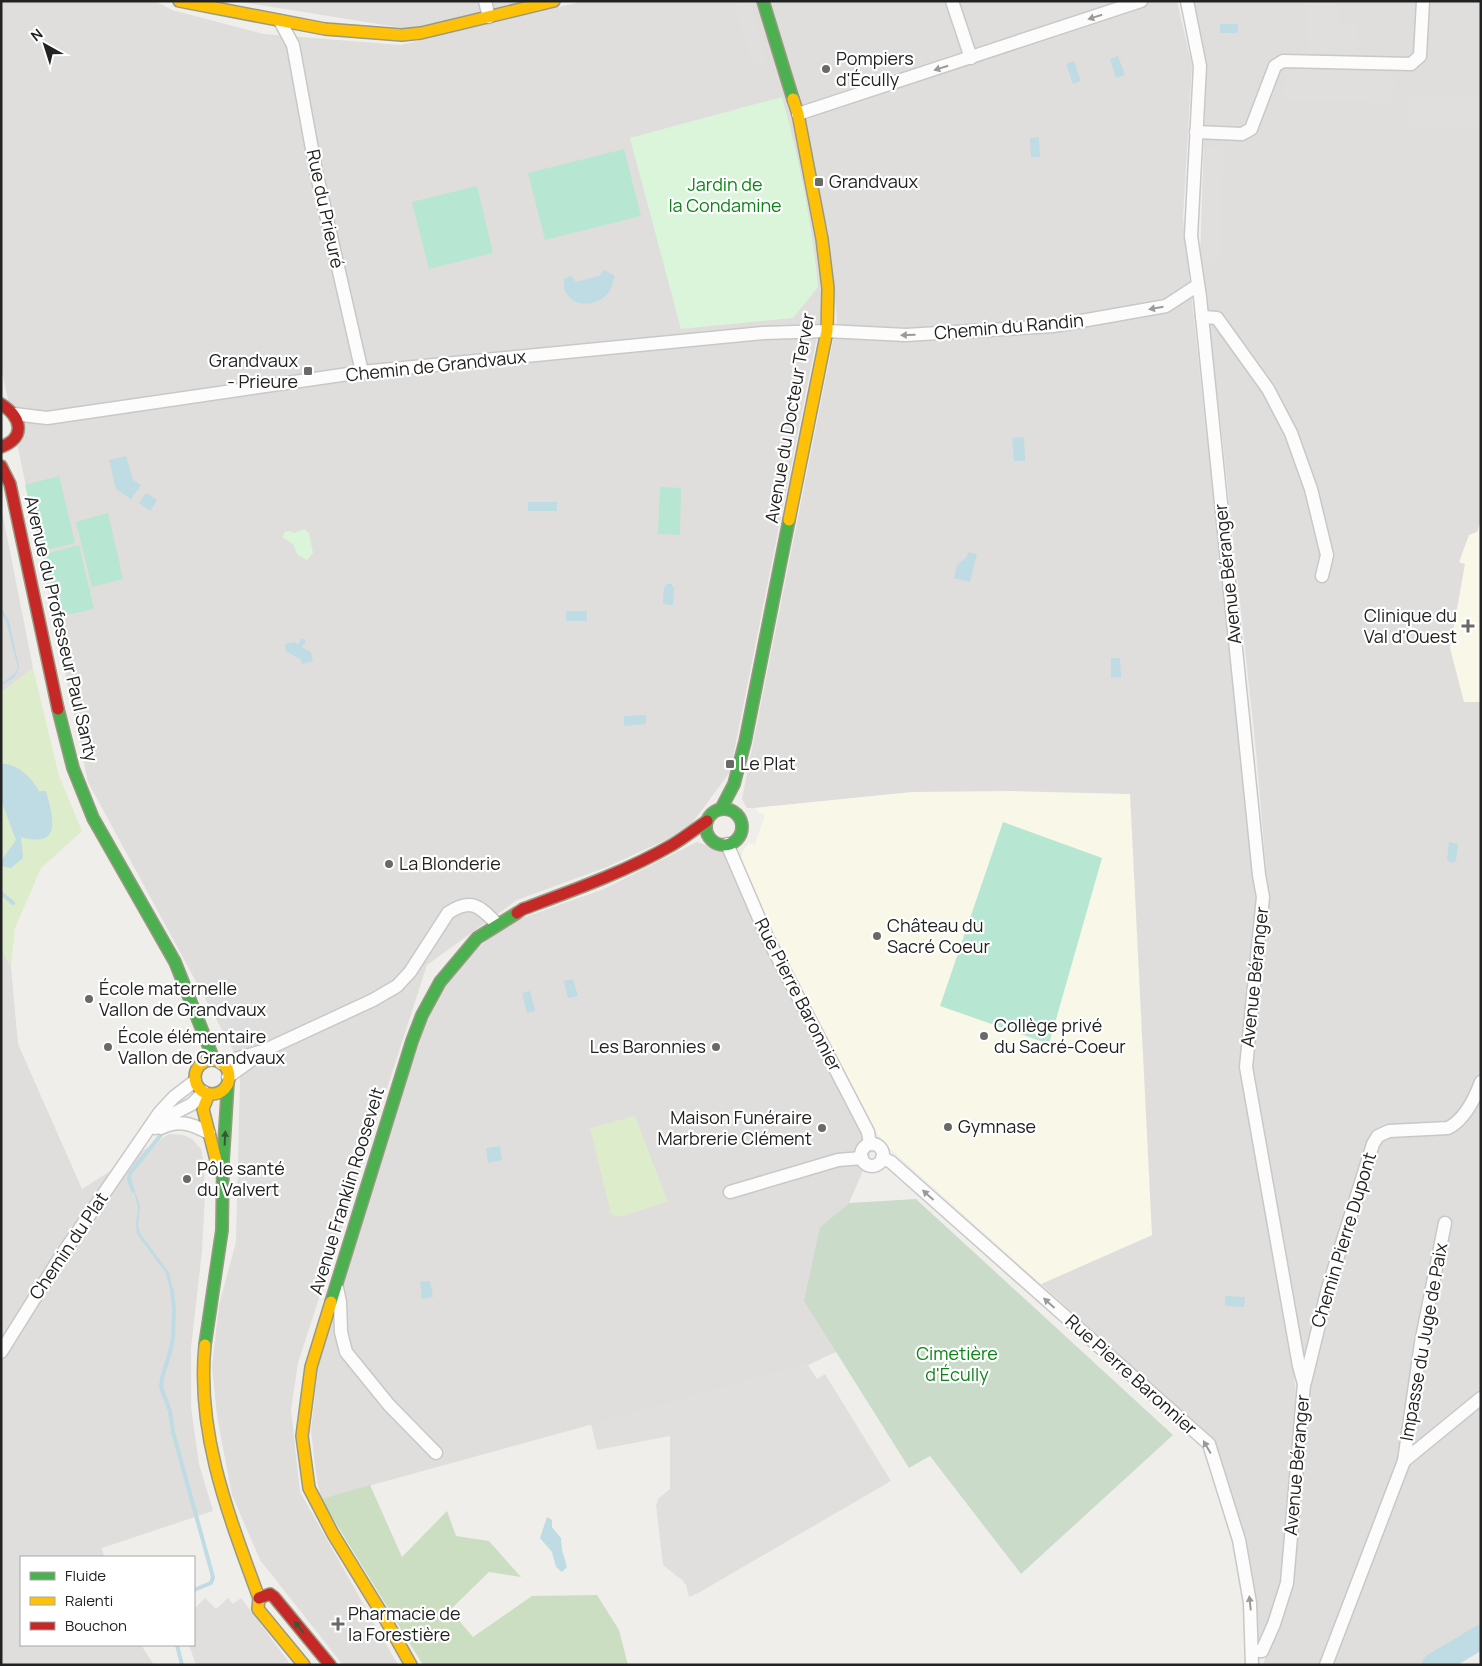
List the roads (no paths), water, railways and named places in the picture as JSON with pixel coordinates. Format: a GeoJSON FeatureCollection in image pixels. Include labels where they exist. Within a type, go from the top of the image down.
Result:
{"type":"FeatureCollection","features":[{"type":"Feature","properties":{"kind":"main road"},"geometry":{"type":"LineString","coordinates":[[179,1],[222,6],[280,21],[325,29],[402,36],[421,34],[554,1]]}},
{"type":"Feature","properties":{"kind":"main road","name":"Avenue du Docteur Terver"},"geometry":{"type":"LineString","coordinates":[[721,809],[734,784],[745,742],[827,331],[828,288],[822,239],[798,114],[763,1]]}},
{"type":"Feature","properties":{"kind":"main road"},"geometry":{"type":"LineString","coordinates":[[2,402],[14,414]]}},
{"type":"Feature","properties":{"kind":"main road","name":"Avenue du Professeur Paul Santy"},"geometry":{"type":"LineString","coordinates":[[14,414],[19,427],[10,441],[10,484],[56,702],[73,768],[93,818],[175,962],[213,1062],[225,1067],[228,1079],[221,1236],[204,1347],[202,1374],[209,1441],[218,1482],[244,1557],[265,1596]]}},
{"type":"Feature","properties":{"kind":"main road","name":"Avenue du Professeur Paul Santy"},"geometry":{"type":"LineString","coordinates":[[1,466],[10,484]]}},
{"type":"Feature","properties":{"kind":"main road","name":"Avenue du Docteur Terver"},"geometry":{"type":"LineString","coordinates":[[734,784],[737,815]]}},
{"type":"Feature","properties":{"kind":"main road"},"geometry":{"type":"LineString","coordinates":[[721,809],[727,809],[737,815],[741,820],[741,833],[733,842],[722,845],[712,841],[707,832],[707,821],[710,815],[721,809]]}},
{"type":"Feature","properties":{"kind":"main road","name":"Avenue Franklin Roosevelt"},"geometry":{"type":"LineString","coordinates":[[411,1665],[333,1534],[309,1488],[302,1436],[311,1368],[410,1047],[422,1015],[440,982],[477,938],[523,909],[617,872],[674,844],[707,821]]}},
{"type":"Feature","properties":{"kind":"main road","name":"Avenue Franklin Roosevelt"},"geometry":{"type":"LineString","coordinates":[[674,844],[712,841]]}},
{"type":"Feature","properties":{"kind":"main road"},"geometry":{"type":"LineString","coordinates":[[213,1062],[196,1070],[195,1080],[200,1089],[206,1093],[214,1094],[223,1090],[228,1079]]}},
{"type":"Feature","properties":{"kind":"main road","name":"Avenue du Professeur Paul Santy"},"geometry":{"type":"LineString","coordinates":[[206,1093],[204,1109],[222,1186]]}},
{"type":"Feature","properties":{"kind":"main road","name":"Avenue du Professeur Paul Santy"},"geometry":{"type":"LineString","coordinates":[[265,1596],[258,1609],[304,1665]]}},
{"type":"Feature","properties":{"kind":"main road","name":"Avenue du Professeur Paul Santy"},"geometry":{"type":"LineString","coordinates":[[265,1596],[274,1597],[330,1665]]}},
{"type":"Feature","properties":{"kind":"street"},"geometry":{"type":"LineString","coordinates":[[485,1],[489,17]]}},
{"type":"Feature","properties":{"kind":"street"},"geometry":{"type":"LineString","coordinates":[[952,1],[972,58]]}},
{"type":"Feature","properties":{"kind":"street"},"geometry":{"type":"LineString","coordinates":[[798,114],[1141,1]]}},
{"type":"Feature","properties":{"kind":"street"},"geometry":{"type":"LineString","coordinates":[[1187,1],[1200,66],[1191,236],[1198,285]]}},
{"type":"Feature","properties":{"kind":"street"},"geometry":{"type":"LineString","coordinates":[[1196,132],[1242,134],[1251,128],[1275,66],[1283,60],[1411,64],[1420,56],[1423,1]]}},
{"type":"Feature","properties":{"kind":"street"},"geometry":{"type":"LineString","coordinates":[[280,21],[293,45]]}},
{"type":"Feature","properties":{"kind":"street"},"geometry":{"type":"LineString","coordinates":[[293,45],[300,24]]}},
{"type":"Feature","properties":{"kind":"street","name":"Rue du Prieuré"},"geometry":{"type":"LineString","coordinates":[[293,45],[316,171],[362,372]]}},
{"type":"Feature","properties":{"kind":"street","name":"Chemin du Randin"},"geometry":{"type":"LineString","coordinates":[[827,331],[906,336],[1053,326],[1166,306],[1198,285]]}},
{"type":"Feature","properties":{"kind":"street","name":"Avenue Béranger"},"geometry":{"type":"LineString","coordinates":[[1198,285],[1259,875],[1263,897],[1246,1067],[1299,1366],[1304,1384],[1287,1583],[1274,1624],[1262,1651],[1252,1651]]}},
{"type":"Feature","properties":{"kind":"street"},"geometry":{"type":"LineString","coordinates":[[1202,317],[1217,318],[1268,389],[1291,433],[1311,489],[1327,555],[1322,576]]}},
{"type":"Feature","properties":{"kind":"street","name":"Chemin de Grandvaux"},"geometry":{"type":"LineString","coordinates":[[14,414],[42,417],[362,372],[762,333],[827,331]]}},
{"type":"Feature","properties":{"kind":"street","name":"Chemin de Grandvaux"},"geometry":{"type":"LineString","coordinates":[[10,441],[26,427],[42,417]]}},
{"type":"Feature","properties":{"kind":"street","name":"Rue Pierre Baronnier"},"geometry":{"type":"LineString","coordinates":[[727,844],[768,939],[868,1132],[870,1144]]}},
{"type":"Feature","properties":{"kind":"street"},"geometry":{"type":"LineString","coordinates":[[213,1062],[263,1051],[373,1000],[397,986],[410,972],[448,913],[458,906],[471,905],[479,907],[497,924]]}},
{"type":"Feature","properties":{"kind":"street"},"geometry":{"type":"LineString","coordinates":[[228,1079],[263,1051]]}},
{"type":"Feature","properties":{"kind":"street","name":"Chemin du Plat"},"geometry":{"type":"LineString","coordinates":[[1,1352],[61,1256],[166,1105],[195,1080]]}},
{"type":"Feature","properties":{"kind":"street","name":"Chemin Pierre Dupont"},"geometry":{"type":"LineString","coordinates":[[1304,1384],[1328,1288],[1373,1144],[1378,1136],[1389,1131],[1448,1128],[1456,1124],[1468,1107],[1481,1082]]}},
{"type":"Feature","properties":{"kind":"street","name":"Chemin du Plat"},"geometry":{"type":"LineString","coordinates":[[140,1142],[167,1118],[192,1104],[206,1093]]}},
{"type":"Feature","properties":{"kind":"street","name":"Chemin du Plat"},"geometry":{"type":"LineString","coordinates":[[140,1142],[154,1132],[175,1123],[194,1125],[209,1133]]}},
{"type":"Feature","properties":{"kind":"street"},"geometry":{"type":"LineString","coordinates":[[870,1144],[875,1144],[881,1150],[882,1158],[874,1166],[866,1164],[862,1158],[863,1149],[870,1144]]}},
{"type":"Feature","properties":{"kind":"street"},"geometry":{"type":"LineString","coordinates":[[730,1192],[838,1160],[862,1158]]}},
{"type":"Feature","properties":{"kind":"street","name":"Rue Pierre Baronnier"},"geometry":{"type":"LineString","coordinates":[[882,1158],[891,1162],[1209,1444],[1239,1540],[1250,1603],[1252,1665]]}},
{"type":"Feature","properties":{"kind":"street","name":"Impasse du Juge de Paix"},"geometry":{"type":"LineString","coordinates":[[1326,1665],[1404,1461],[1421,1343],[1445,1223]]}},
{"type":"Feature","properties":{"kind":"street"},"geometry":{"type":"LineString","coordinates":[[336,1286],[340,1302],[340,1332],[346,1352],[389,1405],[436,1453]]}},
{"type":"Feature","properties":{"kind":"street"},"geometry":{"type":"LineString","coordinates":[[1404,1461],[1481,1398]]}},
{"type":"Feature","properties":{"kind":"water"},"geometry":{"type":"Polygon","coordinates":[[[1220,24],[1238,24],[1238,33],[1220,33],[1220,24]]]}},
{"type":"Feature","properties":{"kind":"water"},"geometry":{"type":"Polygon","coordinates":[[[1118,56],[1125,75],[1116,78],[1110,59],[1118,56]]]}},
{"type":"Feature","properties":{"kind":"water"},"geometry":{"type":"Polygon","coordinates":[[[1074,61],[1081,81],[1073,84],[1066,64],[1074,61]]]}},
{"type":"Feature","properties":{"kind":"water"},"geometry":{"type":"Polygon","coordinates":[[[1039,137],[1040,157],[1031,157],[1030,138],[1039,137]]]}},
{"type":"Feature","properties":{"kind":"water"},"geometry":{"type":"Polygon","coordinates":[[[604,270],[615,276],[609,292],[605,296],[588,304],[571,299],[564,287],[564,279],[571,276],[576,282],[599,276],[604,270]]]}},
{"type":"Feature","properties":{"kind":"water"},"geometry":{"type":"Polygon","coordinates":[[[1024,437],[1025,461],[1014,461],[1012,438],[1024,437]]]}},
{"type":"Feature","properties":{"kind":"water"},"geometry":{"type":"Polygon","coordinates":[[[126,456],[133,480],[141,485],[131,499],[116,489],[109,460],[126,456]]]}},
{"type":"Feature","properties":{"kind":"water"},"geometry":{"type":"Polygon","coordinates":[[[146,493],[157,500],[150,511],[139,503],[146,493]]]}},
{"type":"Feature","properties":{"kind":"water"},"geometry":{"type":"Polygon","coordinates":[[[528,502],[557,502],[557,511],[528,511],[528,502]]]}},
{"type":"Feature","properties":{"kind":"water"},"geometry":{"type":"Polygon","coordinates":[[[968,552],[977,554],[970,582],[954,578],[957,565],[967,557],[968,552]]]}},
{"type":"Feature","properties":{"kind":"water"},"geometry":{"type":"Polygon","coordinates":[[[666,584],[672,584],[672,587],[674,587],[673,605],[663,604],[664,587],[666,587],[666,584]]]}},
{"type":"Feature","properties":{"kind":"water"},"geometry":{"type":"Polygon","coordinates":[[[1,607],[9,621],[19,667],[15,677],[1,686],[18,668],[1,607]]]}},
{"type":"Feature","properties":{"kind":"water"},"geometry":{"type":"Polygon","coordinates":[[[566,611],[587,611],[587,621],[566,621],[566,611]]]}},
{"type":"Feature","properties":{"kind":"water"},"geometry":{"type":"Polygon","coordinates":[[[302,638],[306,641],[302,647],[311,652],[313,661],[302,664],[301,660],[286,651],[285,644],[294,642],[298,644],[302,638]]]}},
{"type":"Feature","properties":{"kind":"water"},"geometry":{"type":"Polygon","coordinates":[[[1111,658],[1120,658],[1121,677],[1111,678],[1111,658]]]}},
{"type":"Feature","properties":{"kind":"water"},"geometry":{"type":"Polygon","coordinates":[[[646,715],[646,724],[624,726],[624,716],[646,715]]]}},
{"type":"Feature","properties":{"kind":"water"},"geometry":{"type":"Polygon","coordinates":[[[1,763],[19,769],[28,776],[39,791],[46,791],[52,820],[52,828],[49,835],[44,839],[34,840],[21,837],[23,858],[11,868],[1,866],[1,861],[16,840],[1,800],[1,763]]]}},
{"type":"Feature","properties":{"kind":"water"},"geometry":{"type":"Polygon","coordinates":[[[1449,842],[1458,844],[1456,861],[1452,863],[1447,860],[1449,842]]]}},
{"type":"Feature","properties":{"kind":"water"},"geometry":{"type":"Polygon","coordinates":[[[573,979],[578,996],[568,998],[564,981],[573,979]]]}},
{"type":"Feature","properties":{"kind":"water"},"geometry":{"type":"Polygon","coordinates":[[[530,991],[535,1011],[527,1013],[522,993],[530,991]]]}},
{"type":"Feature","properties":{"kind":"water"},"geometry":{"type":"Polygon","coordinates":[[[500,1146],[502,1160],[488,1163],[486,1148],[500,1146]]]}},
{"type":"Feature","properties":{"kind":"water"},"geometry":{"type":"Polygon","coordinates":[[[133,1187],[140,1205],[138,1226],[140,1233],[170,1274],[173,1294],[171,1294],[166,1273],[137,1234],[138,1208],[133,1187]]]}},
{"type":"Feature","properties":{"kind":"water"},"geometry":{"type":"Polygon","coordinates":[[[430,1281],[433,1297],[422,1299],[420,1282],[430,1281]]]}},
{"type":"Feature","properties":{"kind":"water"},"geometry":{"type":"Polygon","coordinates":[[[1225,1296],[1245,1297],[1244,1307],[1225,1306],[1225,1296]]]}},
{"type":"Feature","properties":{"kind":"water"},"geometry":{"type":"Polygon","coordinates":[[[547,1517],[552,1520],[552,1527],[561,1538],[567,1567],[562,1572],[556,1567],[552,1552],[540,1538],[547,1517]]]}},
{"type":"Feature","properties":{"kind":"waterway"},"geometry":{"type":"LineString","coordinates":[[1,893],[13,903]]}},
{"type":"Feature","properties":{"kind":"waterway"},"geometry":{"type":"LineString","coordinates":[[133,1191],[129,1179],[130,1173],[164,1131]]}},
{"type":"Feature","properties":{"kind":"waterway"},"geometry":{"type":"LineString","coordinates":[[172,1289],[174,1309],[173,1338],[161,1387],[170,1411],[173,1432],[213,1577],[211,1583],[195,1590]]}},
{"type":"Feature","properties":{"kind":"waterway"},"geometry":{"type":"LineString","coordinates":[[1434,1665],[1481,1637]]}},
{"type":"Feature","properties":{"kind":"waterway"},"geometry":{"type":"LineString","coordinates":[[177,1646],[182,1665]]}},
{"type":"Feature","properties":{"kind":"place","name":"Pompiers d'Écully"},"geometry":{"type":"Point","coordinates":[826,69]}},
{"type":"Feature","properties":{"kind":"place","name":"Grandvaux"},"geometry":{"type":"Point","coordinates":[819,182]}},
{"type":"Feature","properties":{"kind":"place","name":"Grandvaux - Prieure"},"geometry":{"type":"Point","coordinates":[308,371]}},
{"type":"Feature","properties":{"kind":"place","name":"Clinique du Val d'Ouest"},"geometry":{"type":"Point","coordinates":[1468,626]}},
{"type":"Feature","properties":{"kind":"place","name":"Le Plat"},"geometry":{"type":"Point","coordinates":[730,764]}},
{"type":"Feature","properties":{"kind":"place","name":"La Blonderie"},"geometry":{"type":"Point","coordinates":[389,864]}},
{"type":"Feature","properties":{"kind":"place","name":"Château du Sacré Coeur"},"geometry":{"type":"Point","coordinates":[877,936]}},
{"type":"Feature","properties":{"kind":"place","name":"École maternelle Vallon de Grandvaux"},"geometry":{"type":"Point","coordinates":[89,999]}},
{"type":"Feature","properties":{"kind":"place","name":"Collège privé du Sacré-Coeur"},"geometry":{"type":"Point","coordinates":[984,1036]}},
{"type":"Feature","properties":{"kind":"place","name":"École élémentaire Vallon de Grandvaux"},"geometry":{"type":"Point","coordinates":[108,1047]}},
{"type":"Feature","properties":{"kind":"place","name":"Les Baronnies"},"geometry":{"type":"Point","coordinates":[716,1047]}},
{"type":"Feature","properties":{"kind":"place","name":"Gymnase"},"geometry":{"type":"Point","coordinates":[948,1127]}},
{"type":"Feature","properties":{"kind":"place","name":"Maison Funéraire Marbrerie Clément"},"geometry":{"type":"Point","coordinates":[822,1128]}},
{"type":"Feature","properties":{"kind":"place","name":"Pôle santé du Valvert"},"geometry":{"type":"Point","coordinates":[187,1179]}},
{"type":"Feature","properties":{"kind":"place","name":"Pharmacie de la Forestière"},"geometry":{"type":"Point","coordinates":[338,1624]}},
{"type":"Feature","properties":{"kind":"park label","name":"Jardin de la Condamine"},"geometry":{"type":"Point","coordinates":[725,195]}},
{"type":"Feature","properties":{"kind":"park label","name":"Cimetière d'Écully"},"geometry":{"type":"Point","coordinates":[957,1364]}}]}
